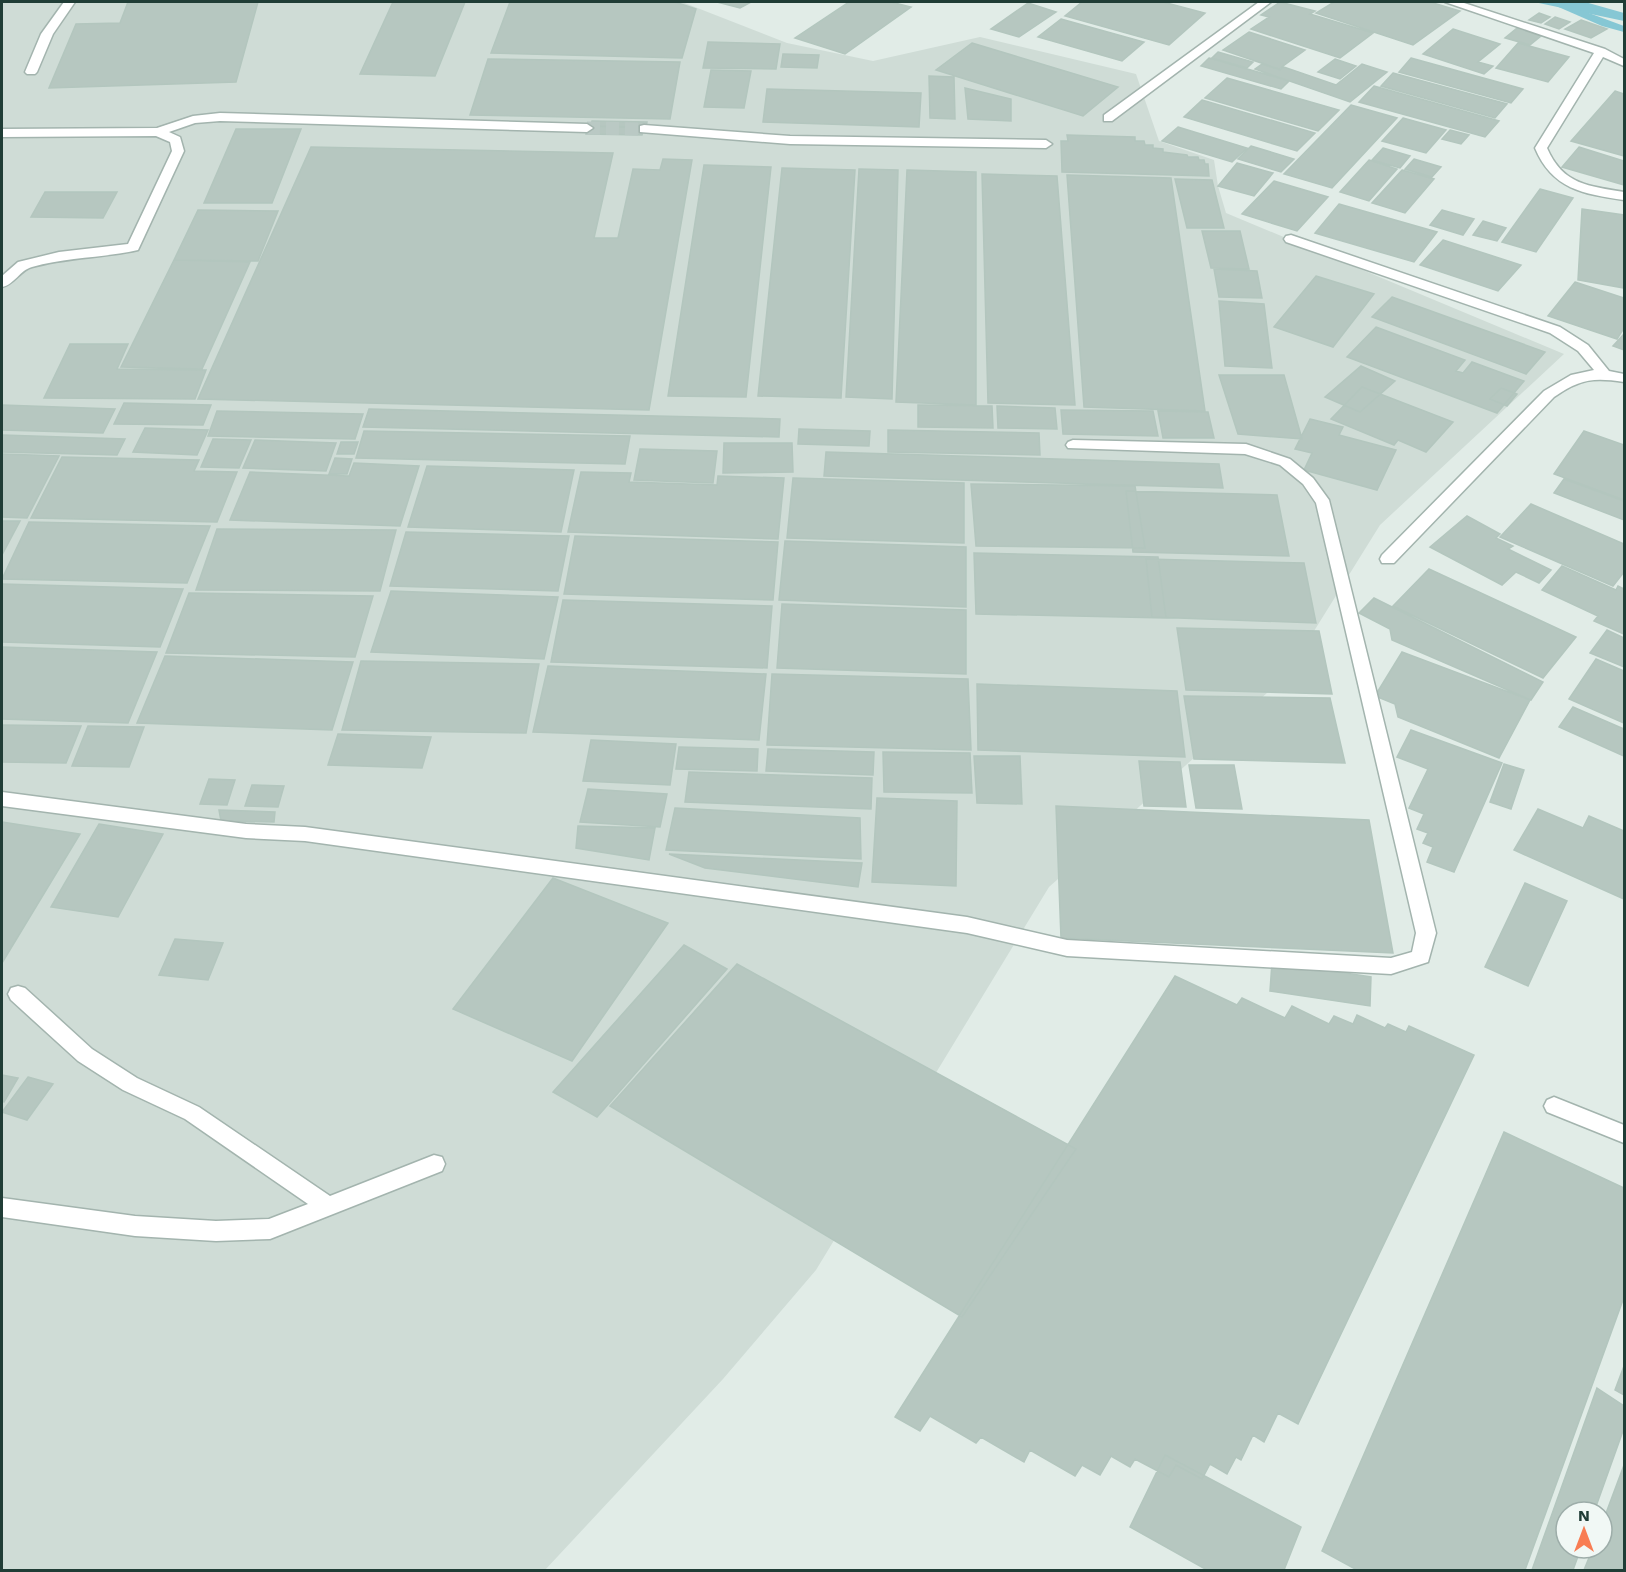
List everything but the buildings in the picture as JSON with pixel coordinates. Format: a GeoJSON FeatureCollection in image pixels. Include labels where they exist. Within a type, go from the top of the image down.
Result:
{"type":"FeatureCollection","features":[{"type":"Feature","properties":{"kind":"street"},"geometry":{"type":"LineString","coordinates":[[31,72],[47,34],[69,2]]}},
{"type":"Feature","properties":{"kind":"street"},"geometry":{"type":"LineString","coordinates":[[1108,118],[1264,2]]}},
{"type":"Feature","properties":{"kind":"street"},"geometry":{"type":"LineString","coordinates":[[1451,2],[1601,51],[1624,63]]}},
{"type":"Feature","properties":{"kind":"street"},"geometry":{"type":"LineString","coordinates":[[1601,51],[1541,148],[1546,165],[1558,177],[1582,188],[1624,196]]}},
{"type":"Feature","properties":{"kind":"street"},"geometry":{"type":"LineString","coordinates":[[2,133],[158,132],[193,120],[220,117],[587,128]]}},
{"type":"Feature","properties":{"kind":"street"},"geometry":{"type":"LineString","coordinates":[[644,129],[790,140],[1046,144]]}},
{"type":"Feature","properties":{"kind":"street"},"geometry":{"type":"LineString","coordinates":[[2,283],[23,265],[59,256],[133,247],[178,151],[176,140],[158,132]]}},
{"type":"Feature","properties":{"kind":"street"},"geometry":{"type":"LineString","coordinates":[[1292,239],[1555,330],[1588,350],[1603,373]]}},
{"type":"Feature","properties":{"kind":"street"},"geometry":{"type":"LineString","coordinates":[[1388,559],[1549,394],[1570,379],[1603,373],[1624,378]]}},
{"type":"Feature","properties":{"kind":"street"},"geometry":{"type":"LineString","coordinates":[[2,799],[246,831],[305,834],[967,925],[1067,948],[1391,966],[1421,957],[1426,933],[1324,503],[1308,481],[1285,462],[1246,448],[1072,444]]}},
{"type":"Feature","properties":{"kind":"street"},"geometry":{"type":"LineString","coordinates":[[18,994],[85,1055],[130,1084],[192,1113],[329,1207]]}},
{"type":"Feature","properties":{"kind":"street"},"geometry":{"type":"LineString","coordinates":[[1554,1106],[1624,1134]]}},
{"type":"Feature","properties":{"kind":"street"},"geometry":{"type":"LineString","coordinates":[[2,1208],[135,1226],[216,1231],[270,1229],[434,1164]]}},
{"type":"Feature","properties":{"kind":"shaded area"},"geometry":{"type":"Polygon","coordinates":[[[2,2],[682,2],[787,43],[873,61],[980,37],[1136,74],[1159,141],[1214,160],[1218,186],[1226,213],[1564,354],[1380,525],[1286,676],[1049,887],[816,1270],[723,1379],[545,1570],[2,1570],[2,2]]]}},
{"type":"Feature","properties":{"kind":"water"},"geometry":{"type":"Polygon","coordinates":[[[1534,2],[1585,2],[1624,13],[1624,21],[1534,2]]]}},
{"type":"Feature","properties":{"kind":"waterway"},"geometry":{"type":"LineString","coordinates":[[1552,2],[1605,24],[1624,29]]}},
{"type":"Feature","properties":{"kind":"tunnel"},"geometry":{"type":"LineString","coordinates":[[587,128],[644,129]]}}]}
